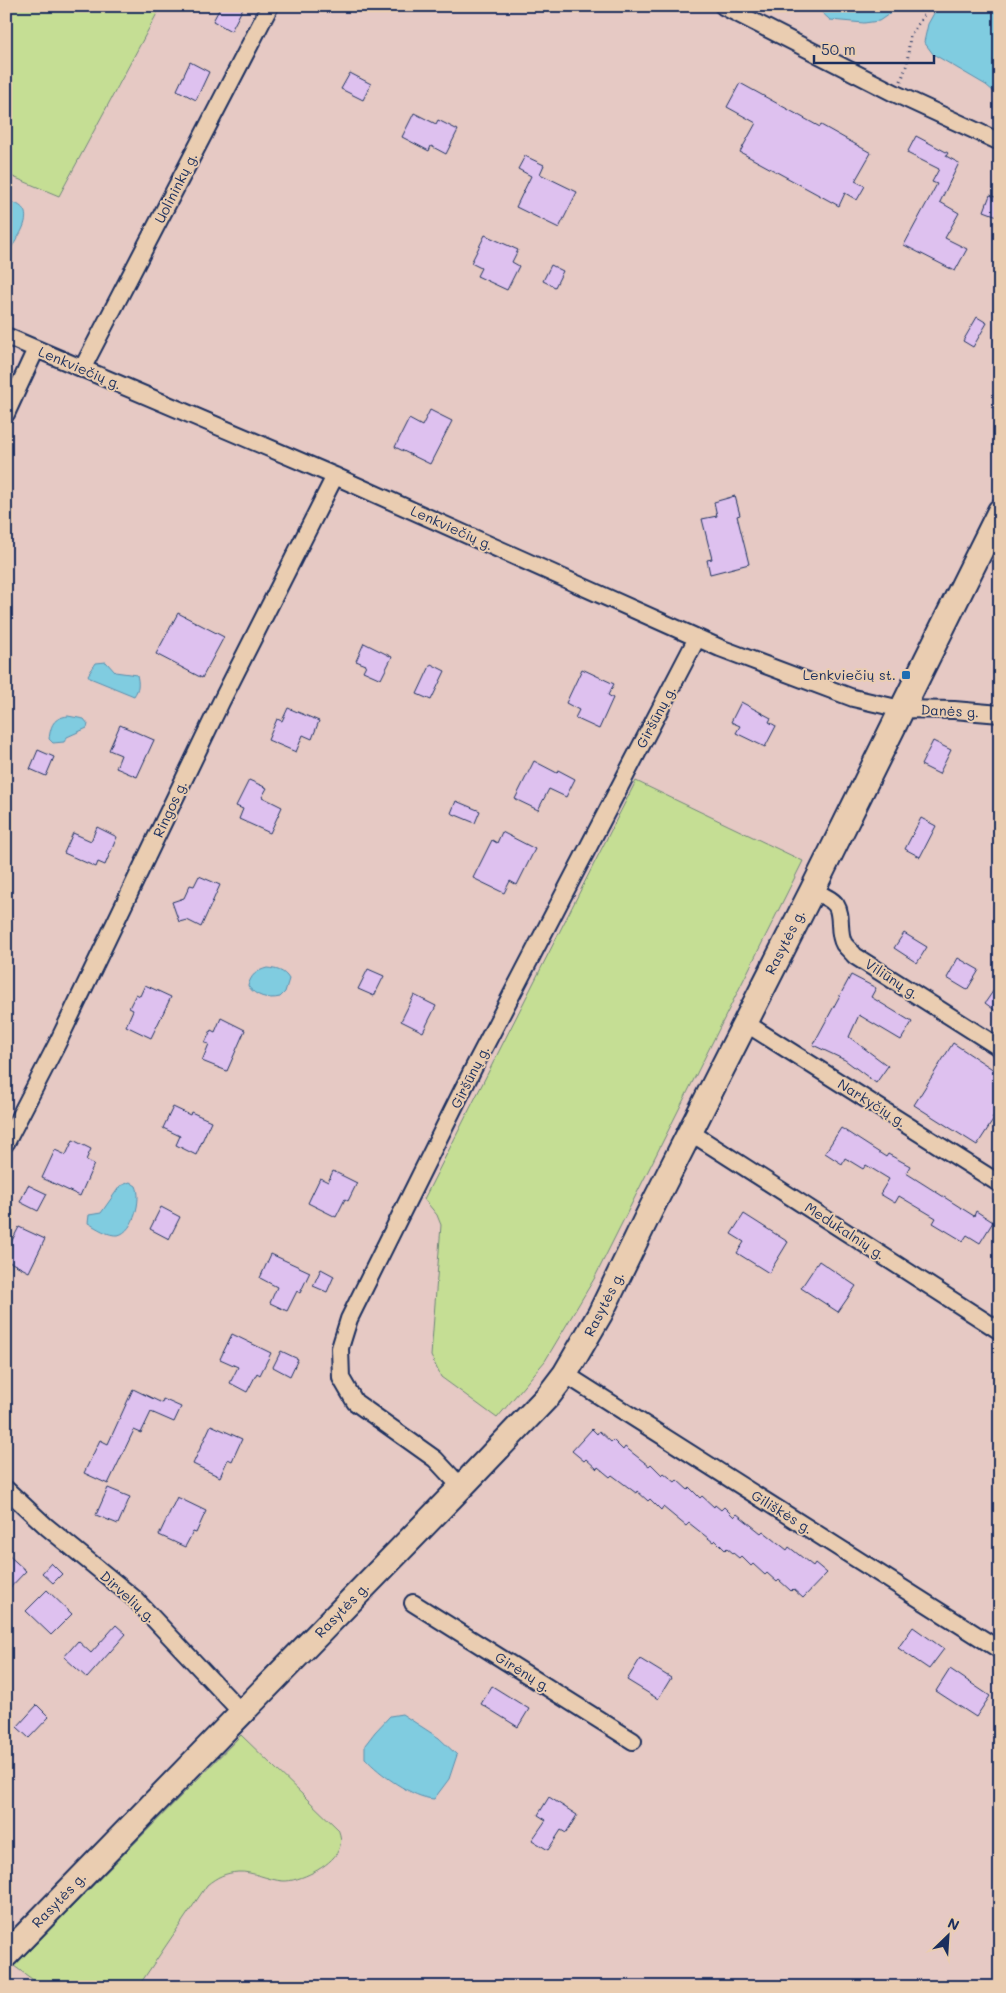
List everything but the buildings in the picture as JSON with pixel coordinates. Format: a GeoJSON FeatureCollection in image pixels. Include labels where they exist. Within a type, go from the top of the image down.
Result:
{"type":"FeatureCollection","features":[{"type":"Feature","properties":{"kind":"main road","name":"Rasytės g."},"geometry":{"type":"LineString","coordinates":[[6,1955],[461,1487],[549,1395],[565,1374],[600,1314],[1000,511]]}},
{"type":"Feature","properties":{"kind":"street","name":"Uolininkų g."},"geometry":{"type":"LineString","coordinates":[[82,369],[270,6]]}},
{"type":"Feature","properties":{"kind":"street"},"geometry":{"type":"LineString","coordinates":[[723,6],[896,94],[1000,142]]}},
{"type":"Feature","properties":{"kind":"street","name":"Lenkviečių g."},"geometry":{"type":"LineString","coordinates":[[6,336],[335,476],[697,638],[853,698],[901,709]]}},
{"type":"Feature","properties":{"kind":"street"},"geometry":{"type":"LineString","coordinates":[[6,414],[36,349]]}},
{"type":"Feature","properties":{"kind":"street","name":"Ringos g."},"geometry":{"type":"LineString","coordinates":[[6,1143],[57,1044],[221,702],[335,476]]}},
{"type":"Feature","properties":{"kind":"street","name":"Giršūnų g."},"geometry":{"type":"LineString","coordinates":[[461,1487],[435,1459],[355,1402],[341,1378],[340,1348],[349,1319],[470,1076],[697,638]]}},
{"type":"Feature","properties":{"kind":"street","name":"Danės g."},"geometry":{"type":"LineString","coordinates":[[901,709],[954,710],[1000,714]]}},
{"type":"Feature","properties":{"kind":"street","name":"Viliūnų g."},"geometry":{"type":"LineString","coordinates":[[812,891],[831,900],[836,905],[842,939],[855,956],[1000,1048]]}},
{"type":"Feature","properties":{"kind":"street","name":"Narkyčių g."},"geometry":{"type":"LineString","coordinates":[[744,1022],[1000,1184]]}},
{"type":"Feature","properties":{"kind":"street","name":"Medukalnių g."},"geometry":{"type":"LineString","coordinates":[[690,1132],[1000,1331]]}},
{"type":"Feature","properties":{"kind":"street","name":"Giliškės g."},"geometry":{"type":"LineString","coordinates":[[565,1374],[1000,1650]]}},
{"type":"Feature","properties":{"kind":"street","name":"Dirvelių g."},"geometry":{"type":"LineString","coordinates":[[6,1489],[47,1527],[135,1599],[242,1713]]}},
{"type":"Feature","properties":{"kind":"street","name":"Girėnų g."},"geometry":{"type":"LineString","coordinates":[[412,1602],[633,1741]]}},
{"type":"Feature","properties":{"kind":"path"},"geometry":{"type":"LineString","coordinates":[[896,94],[907,64],[910,36],[930,6]]}},
{"type":"Feature","properties":{"kind":"green space"},"geometry":{"type":"Polygon","coordinates":[[[6,6],[161,6],[59,196],[6,174],[6,6]]]}},
{"type":"Feature","properties":{"kind":"green space"},"geometry":{"type":"Polygon","coordinates":[[[636,781],[803,861],[594,1279],[545,1361],[497,1418],[441,1377],[431,1356],[441,1225],[437,1215],[424,1199],[636,781]]]}},
{"type":"Feature","properties":{"kind":"green space"},"geometry":{"type":"Polygon","coordinates":[[[241,1735],[338,1829],[341,1842],[334,1857],[314,1872],[290,1881],[243,1872],[229,1873],[214,1880],[207,1885],[138,1987],[43,1987],[14,1966],[241,1735]]]}},
{"type":"Feature","properties":{"kind":"water"},"geometry":{"type":"Polygon","coordinates":[[[815,6],[901,6],[879,21],[864,23],[830,20],[815,6]]]}},
{"type":"Feature","properties":{"kind":"water"},"geometry":{"type":"Polygon","coordinates":[[[938,6],[1000,6],[1000,97],[986,85],[933,54],[924,42],[928,24],[938,6]]]}},
{"type":"Feature","properties":{"kind":"water"},"geometry":{"type":"Polygon","coordinates":[[[6,201],[17,204],[24,210],[26,216],[21,232],[6,256],[6,201]]]}},
{"type":"Feature","properties":{"kind":"water"},"geometry":{"type":"Polygon","coordinates":[[[106,662],[115,672],[137,675],[138,686],[134,696],[90,678],[88,675],[96,663],[106,662]]]}},
{"type":"Feature","properties":{"kind":"water"},"geometry":{"type":"Polygon","coordinates":[[[68,716],[84,719],[88,724],[87,728],[67,737],[64,742],[53,743],[49,739],[54,723],[59,718],[68,716]]]}},
{"type":"Feature","properties":{"kind":"water"},"geometry":{"type":"Polygon","coordinates":[[[267,968],[282,972],[289,979],[285,992],[280,997],[262,996],[248,986],[255,974],[267,968]]]}},
{"type":"Feature","properties":{"kind":"water"},"geometry":{"type":"Polygon","coordinates":[[[130,1182],[136,1186],[138,1198],[135,1214],[124,1233],[118,1235],[110,1234],[88,1223],[89,1215],[101,1213],[120,1186],[130,1182]]]}},
{"type":"Feature","properties":{"kind":"water"},"geometry":{"type":"Polygon","coordinates":[[[402,1714],[439,1738],[457,1755],[449,1779],[434,1799],[426,1798],[407,1790],[379,1771],[365,1758],[365,1745],[375,1732],[390,1716],[402,1714]]]}},
{"type":"Feature","properties":{"kind":"place","name":"Lenkviečių st."},"geometry":{"type":"Point","coordinates":[906,675]}}]}
